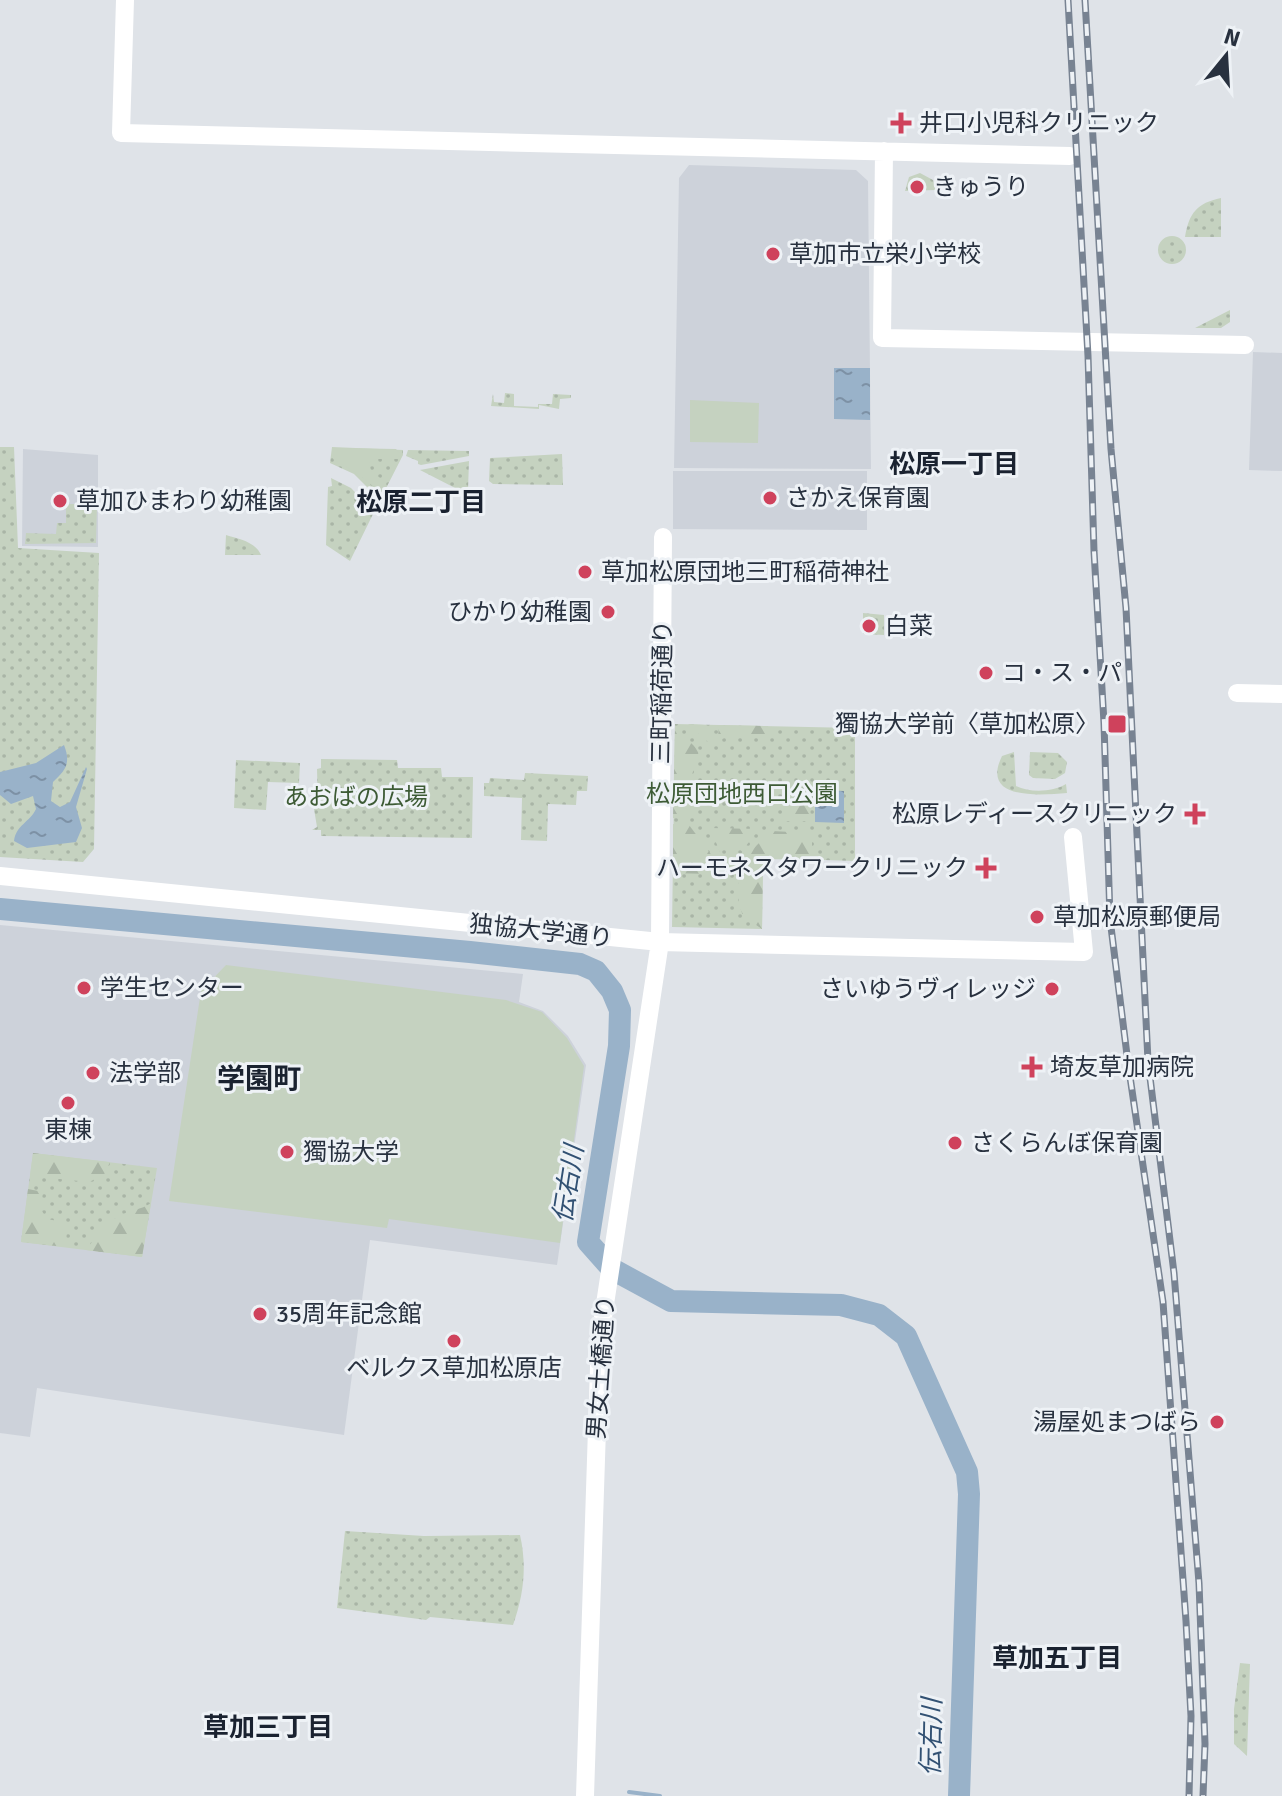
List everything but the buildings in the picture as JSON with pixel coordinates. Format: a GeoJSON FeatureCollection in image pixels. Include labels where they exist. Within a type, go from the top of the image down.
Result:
{"type":"FeatureCollection","features":[{"type":"Feature","properties":{"kind":"street"},"geometry":{"type":"LineString","coordinates":[[125,0],[121,133],[1070,156]]}},
{"type":"Feature","properties":{"kind":"street"},"geometry":{"type":"LineString","coordinates":[[884,151],[882,338],[1245,345]]}},
{"type":"Feature","properties":{"kind":"street","name":"三町稲荷通り"},"geometry":{"type":"LineString","coordinates":[[660,942],[663,537]]}},
{"type":"Feature","properties":{"kind":"street"},"geometry":{"type":"LineString","coordinates":[[1237,693],[1282,694]]}},
{"type":"Feature","properties":{"kind":"street","name":"独協大学通り"},"geometry":{"type":"LineString","coordinates":[[0,876],[660,942],[1084,952],[1073,837]]}},
{"type":"Feature","properties":{"kind":"street","name":"男女土橋通り"},"geometry":{"type":"LineString","coordinates":[[585,1796],[597,1386],[606,1284],[660,942]]}},
{"type":"Feature","properties":{"kind":"shaded area","name":"草加市立栄小学校"},"geometry":{"type":"Polygon","coordinates":[[[689,165],[856,170],[868,181],[871,469],[674,468],[679,178],[689,165]]]}},
{"type":"Feature","properties":{"kind":"shaded area"},"geometry":{"type":"Polygon","coordinates":[[[1253,352],[1282,353],[1282,471],[1249,470],[1253,352]]]}},
{"type":"Feature","properties":{"kind":"shaded area","name":"草加ひまわり幼稚園"},"geometry":{"type":"Polygon","coordinates":[[[23,449],[98,455],[98,547],[22,546],[23,449]]]}},
{"type":"Feature","properties":{"kind":"shaded area","name":"さかえ保育園"},"geometry":{"type":"Polygon","coordinates":[[[673,471],[867,471],[867,530],[673,529],[673,471]]]}},
{"type":"Feature","properties":{"kind":"shaded area","name":"獨協大学"},"geometry":{"type":"Polygon","coordinates":[[[0,925],[523,974],[519,1002],[543,1011],[568,1036],[586,1065],[557,1265],[370,1240],[344,1435],[37,1388],[30,1437],[0,1433],[0,925]]]}},
{"type":"Feature","properties":{"kind":"green space"},"geometry":{"type":"Polygon","coordinates":[[[920,173],[933,180],[936,190],[905,191],[909,177],[920,173]]]}},
{"type":"Feature","properties":{"kind":"green space"},"geometry":{"type":"Polygon","coordinates":[[[1221,198],[1221,237],[1185,237],[1196,210],[1221,198]]]}},
{"type":"Feature","properties":{"kind":"green space"},"geometry":{"type":"Polygon","coordinates":[[[1172,236],[1182,240],[1186,250],[1182,260],[1172,264],[1162,260],[1158,250],[1162,240],[1172,236]]]}},
{"type":"Feature","properties":{"kind":"green space"},"geometry":{"type":"Polygon","coordinates":[[[1230,310],[1230,322],[1221,328],[1195,328],[1230,310]]]}},
{"type":"Feature","properties":{"kind":"green space"},"geometry":{"type":"Polygon","coordinates":[[[505,393],[514,394],[514,406],[552,404],[553,394],[571,395],[571,398],[560,399],[559,409],[539,405],[539,409],[491,406],[493,394],[494,402],[504,403],[505,393]]]}},
{"type":"Feature","properties":{"kind":"green space"},"geometry":{"type":"Polygon","coordinates":[[[690,400],[759,403],[758,443],[690,442],[690,400]]]}},
{"type":"Feature","properties":{"kind":"green space"},"geometry":{"type":"Polygon","coordinates":[[[0,447],[14,447],[18,548],[99,553],[94,849],[83,862],[0,857],[0,447]]]}},
{"type":"Feature","properties":{"kind":"green space"},"geometry":{"type":"Polygon","coordinates":[[[332,447],[403,450],[380,500],[354,474],[330,463],[332,447]]]}},
{"type":"Feature","properties":{"kind":"green space"},"geometry":{"type":"Polygon","coordinates":[[[340,448],[396,449],[400,454],[398,459],[376,459],[369,463],[371,471],[385,482],[380,492],[333,459],[340,448]]]}},
{"type":"Feature","properties":{"kind":"green space"},"geometry":{"type":"Polygon","coordinates":[[[408,450],[469,451],[469,456],[421,465],[406,456],[408,450]]]}},
{"type":"Feature","properties":{"kind":"green space"},"geometry":{"type":"Polygon","coordinates":[[[562,454],[563,485],[493,484],[489,481],[490,458],[562,454]]]}},
{"type":"Feature","properties":{"kind":"green space"},"geometry":{"type":"Polygon","coordinates":[[[469,461],[468,490],[457,489],[420,470],[469,461]]]}},
{"type":"Feature","properties":{"kind":"green space"},"geometry":{"type":"Polygon","coordinates":[[[331,478],[351,488],[374,512],[350,561],[326,545],[331,478]]]}},
{"type":"Feature","properties":{"kind":"green space"},"geometry":{"type":"Polygon","coordinates":[[[66,504],[97,504],[96,543],[25,544],[26,533],[56,534],[57,523],[66,523],[66,504]]]}},
{"type":"Feature","properties":{"kind":"green space"},"geometry":{"type":"Polygon","coordinates":[[[226,535],[251,544],[261,555],[225,555],[226,535]]]}},
{"type":"Feature","properties":{"kind":"green space"},"geometry":{"type":"Polygon","coordinates":[[[863,613],[884,615],[884,635],[863,634],[863,613]]]}},
{"type":"Feature","properties":{"kind":"green space","name":"松原団地西口公園"},"geometry":{"type":"Polygon","coordinates":[[[675,724],[855,728],[855,861],[763,858],[762,929],[672,927],[675,724]]]}},
{"type":"Feature","properties":{"kind":"green space"},"geometry":{"type":"Polygon","coordinates":[[[688,724],[705,725],[704,738],[718,738],[719,725],[768,726],[767,736],[736,734],[709,743],[688,724]]]}},
{"type":"Feature","properties":{"kind":"green space"},"geometry":{"type":"Polygon","coordinates":[[[675,727],[699,751],[687,792],[688,818],[673,818],[675,727]]]}},
{"type":"Feature","properties":{"kind":"green space"},"geometry":{"type":"Polygon","coordinates":[[[1014,752],[1016,786],[1041,791],[1066,784],[1067,793],[1029,794],[1006,788],[999,781],[997,771],[1002,756],[1014,752]]]}},
{"type":"Feature","properties":{"kind":"green space"},"geometry":{"type":"Polygon","coordinates":[[[1030,752],[1058,753],[1067,762],[1065,773],[1055,779],[1033,778],[1029,775],[1030,752]]]}},
{"type":"Feature","properties":{"kind":"green space","name":"あおばの広場"},"geometry":{"type":"Polygon","coordinates":[[[321,759],[397,760],[398,768],[441,768],[442,777],[473,777],[472,838],[321,836],[321,830],[312,830],[317,827],[314,809],[318,808],[317,769],[321,768],[321,759]]]}},
{"type":"Feature","properties":{"kind":"green space"},"geometry":{"type":"Polygon","coordinates":[[[236,760],[300,763],[299,783],[268,782],[266,810],[234,808],[236,760]]]}},
{"type":"Feature","properties":{"kind":"green space"},"geometry":{"type":"Polygon","coordinates":[[[525,773],[588,776],[587,791],[577,791],[576,805],[548,804],[547,841],[521,840],[522,798],[484,796],[484,783],[489,783],[490,778],[524,780],[525,773]]]}},
{"type":"Feature","properties":{"kind":"green space"},"geometry":{"type":"Polygon","coordinates":[[[811,794],[810,821],[783,821],[811,794]]]}},
{"type":"Feature","properties":{"kind":"green space"},"geometry":{"type":"Polygon","coordinates":[[[673,824],[689,825],[716,861],[709,874],[673,873],[673,824]]]}},
{"type":"Feature","properties":{"kind":"green space"},"geometry":{"type":"Polygon","coordinates":[[[710,828],[759,829],[742,851],[726,848],[720,852],[710,828]]]}},
{"type":"Feature","properties":{"kind":"green space"},"geometry":{"type":"Polygon","coordinates":[[[771,831],[812,833],[812,860],[763,859],[762,929],[743,916],[738,884],[752,850],[771,831]]]}},
{"type":"Feature","properties":{"kind":"green space"},"geometry":{"type":"Polygon","coordinates":[[[226,965],[506,1000],[542,1012],[567,1038],[584,1066],[560,1243],[389,1219],[387,1228],[169,1201],[201,991],[226,965]]]}},
{"type":"Feature","properties":{"kind":"green space"},"geometry":{"type":"Polygon","coordinates":[[[33,1153],[157,1168],[142,1257],[21,1242],[33,1153]]]}},
{"type":"Feature","properties":{"kind":"green space"},"geometry":{"type":"Polygon","coordinates":[[[33,1153],[110,1162],[104,1175],[89,1182],[30,1176],[33,1153]]]}},
{"type":"Feature","properties":{"kind":"green space"},"geometry":{"type":"Polygon","coordinates":[[[28,1189],[43,1192],[40,1208],[47,1219],[68,1223],[65,1247],[21,1242],[28,1189]]]}},
{"type":"Feature","properties":{"kind":"green space"},"geometry":{"type":"Polygon","coordinates":[[[151,1203],[142,1257],[86,1250],[114,1219],[151,1203]]]}},
{"type":"Feature","properties":{"kind":"green space"},"geometry":{"type":"Polygon","coordinates":[[[345,1531],[424,1536],[520,1535],[523,1580],[513,1625],[430,1617],[426,1620],[337,1608],[345,1531]]]}},
{"type":"Feature","properties":{"kind":"green space"},"geometry":{"type":"Polygon","coordinates":[[[1240,1663],[1250,1664],[1247,1756],[1234,1744],[1234,1709],[1240,1663]]]}},
{"type":"Feature","properties":{"kind":"water"},"geometry":{"type":"Polygon","coordinates":[[[834,368],[870,368],[870,420],[834,419],[834,368]]]}},
{"type":"Feature","properties":{"kind":"water"},"geometry":{"type":"Polygon","coordinates":[[[64,745],[67,761],[64,770],[53,782],[51,801],[60,807],[70,802],[86,767],[76,807],[82,828],[76,842],[27,848],[14,841],[17,831],[36,809],[33,796],[11,804],[0,795],[0,772],[36,763],[64,745]]]}},
{"type":"Feature","properties":{"kind":"water"},"geometry":{"type":"Polygon","coordinates":[[[815,790],[844,791],[844,823],[815,822],[815,790]]]}},
{"type":"Feature","properties":{"kind":"waterway","name":"伝右川"},"geometry":{"type":"LineString","coordinates":[[0,909],[470,952],[580,964],[596,971],[612,991],[620,1010],[619,1046],[588,1242],[612,1269],[671,1301],[841,1305],[879,1315],[906,1336],[967,1472],[969,1494],[959,1796]]}},
{"type":"Feature","properties":{"kind":"waterway"},"geometry":{"type":"LineString","coordinates":[[629,1792],[660,1796]]}},
{"type":"Feature","properties":{"kind":"railway"},"geometry":{"type":"LineString","coordinates":[[1068,0],[1088,356],[1110,919],[1163,1302],[1186,1621],[1191,1716],[1189,1796]]}},
{"type":"Feature","properties":{"kind":"railway"},"geometry":{"type":"LineString","coordinates":[[1085,0],[1111,449],[1126,608],[1148,1061],[1174,1273],[1199,1583],[1205,1744],[1203,1796]]}},
{"type":"Feature","properties":{"kind":"place","name":"井口小児科クリニック"},"geometry":{"type":"Point","coordinates":[901,123]}},
{"type":"Feature","properties":{"kind":"place","name":"きゅうり"},"geometry":{"type":"Point","coordinates":[917,187]}},
{"type":"Feature","properties":{"kind":"place","name":"草加市立栄小学校"},"geometry":{"type":"Point","coordinates":[773,254]}},
{"type":"Feature","properties":{"kind":"place","name":"さかえ保育園"},"geometry":{"type":"Point","coordinates":[770,498]}},
{"type":"Feature","properties":{"kind":"place","name":"草加ひまわり幼稚園"},"geometry":{"type":"Point","coordinates":[60,501]}},
{"type":"Feature","properties":{"kind":"place","name":"草加松原団地三町稲荷神社"},"geometry":{"type":"Point","coordinates":[585,572]}},
{"type":"Feature","properties":{"kind":"place","name":"ひかり幼稚園"},"geometry":{"type":"Point","coordinates":[608,612]}},
{"type":"Feature","properties":{"kind":"place","name":"白菜"},"geometry":{"type":"Point","coordinates":[869,626]}},
{"type":"Feature","properties":{"kind":"place","name":"コ・ス・パ"},"geometry":{"type":"Point","coordinates":[986,673]}},
{"type":"Feature","properties":{"kind":"place","name":"獨協大学前〈草加松原〉"},"geometry":{"type":"Point","coordinates":[1117,724]}},
{"type":"Feature","properties":{"kind":"place","name":"松原レディースクリニック"},"geometry":{"type":"Point","coordinates":[1195,814]}},
{"type":"Feature","properties":{"kind":"place","name":"ハーモネスタワークリニック"},"geometry":{"type":"Point","coordinates":[986,868]}},
{"type":"Feature","properties":{"kind":"place","name":"草加松原郵便局"},"geometry":{"type":"Point","coordinates":[1037,917]}},
{"type":"Feature","properties":{"kind":"place","name":"学生センター"},"geometry":{"type":"Point","coordinates":[84,988]}},
{"type":"Feature","properties":{"kind":"place","name":"さいゆうヴィレッジ"},"geometry":{"type":"Point","coordinates":[1052,989]}},
{"type":"Feature","properties":{"kind":"place","name":"埼友草加病院"},"geometry":{"type":"Point","coordinates":[1032,1067]}},
{"type":"Feature","properties":{"kind":"place","name":"法学部"},"geometry":{"type":"Point","coordinates":[93,1073]}},
{"type":"Feature","properties":{"kind":"place","name":"東棟"},"geometry":{"type":"Point","coordinates":[68,1103]}},
{"type":"Feature","properties":{"kind":"place","name":"さくらんぼ保育園"},"geometry":{"type":"Point","coordinates":[955,1143]}},
{"type":"Feature","properties":{"kind":"place","name":"獨協大学"},"geometry":{"type":"Point","coordinates":[287,1152]}},
{"type":"Feature","properties":{"kind":"place","name":"35周年記念館"},"geometry":{"type":"Point","coordinates":[260,1314]}},
{"type":"Feature","properties":{"kind":"place","name":"ベルクス草加松原店"},"geometry":{"type":"Point","coordinates":[454,1341]}},
{"type":"Feature","properties":{"kind":"place","name":"湯屋処まつばら"},"geometry":{"type":"Point","coordinates":[1217,1422]}},
{"type":"Feature","properties":{"kind":"district","name":"松原一丁目"},"geometry":{"type":"Point","coordinates":[954,465]}},
{"type":"Feature","properties":{"kind":"district","name":"松原二丁目"},"geometry":{"type":"Point","coordinates":[421,503]}},
{"type":"Feature","properties":{"kind":"district","name":"学園町"},"geometry":{"type":"Point","coordinates":[259,1079]}},
{"type":"Feature","properties":{"kind":"district","name":"草加五丁目"},"geometry":{"type":"Point","coordinates":[1057,1659]}},
{"type":"Feature","properties":{"kind":"district","name":"草加三丁目"},"geometry":{"type":"Point","coordinates":[268,1728]}}]}
